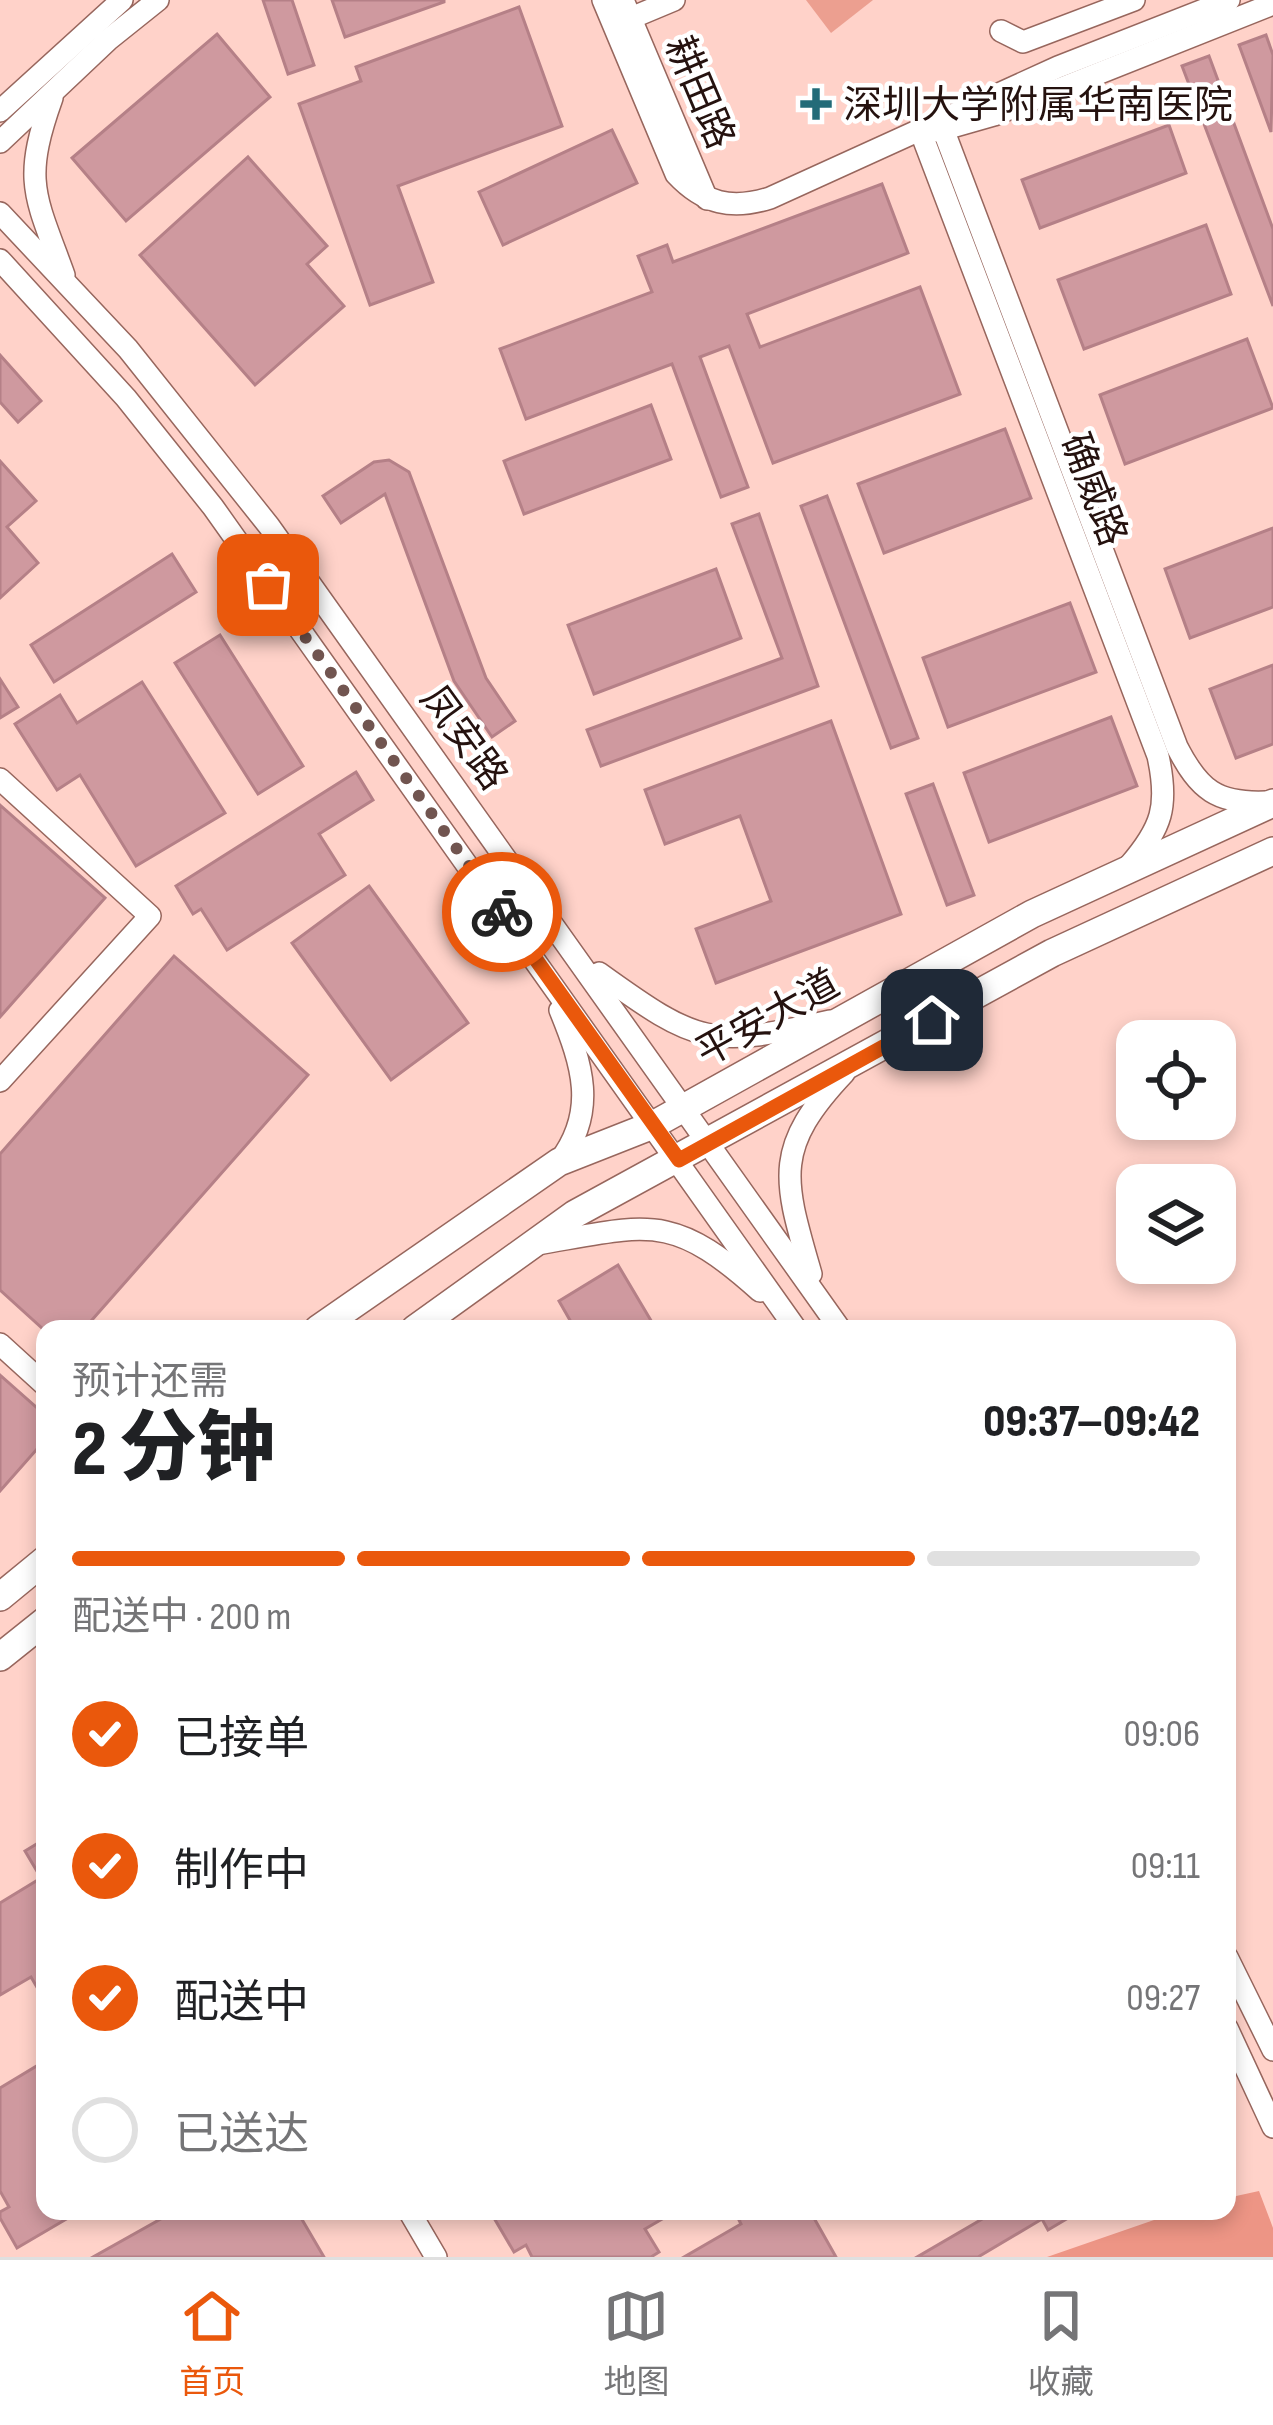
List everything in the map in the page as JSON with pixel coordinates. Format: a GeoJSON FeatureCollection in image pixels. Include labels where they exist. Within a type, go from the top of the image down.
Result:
{"type":"FeatureCollection","features":[{"type":"Feature","properties":{"kind":"main road","name":"平安大道"},"geometry":{"type":"LineString","coordinates":[[332,1320],[560,1162],[653,1125],[1032,914],[1273,802]]}},
{"type":"Feature","properties":{"kind":"main road"},"geometry":{"type":"LineString","coordinates":[[427,1320],[575,1214],[1052,953],[1273,851]]}},
{"type":"Feature","properties":{"kind":"main road"},"geometry":{"type":"LineString","coordinates":[[0,1597],[36,1567]]}},
{"type":"Feature","properties":{"kind":"main road"},"geometry":{"type":"LineString","coordinates":[[0,1657],[36,1628]]}},
{"type":"Feature","properties":{"kind":"street"},"geometry":{"type":"LineString","coordinates":[[0,142],[122,0]]}},
{"type":"Feature","properties":{"kind":"street"},"geometry":{"type":"LineString","coordinates":[[0,111],[158,0]]}},
{"type":"Feature","properties":{"kind":"street","name":"耕田路"},"geometry":{"type":"LineString","coordinates":[[603,0],[676,174],[707,199]]}},
{"type":"Feature","properties":{"kind":"street"},"geometry":{"type":"LineString","coordinates":[[627,9],[674,0]]}},
{"type":"Feature","properties":{"kind":"street"},"geometry":{"type":"LineString","coordinates":[[1000,31],[1023,42],[1134,0]]}},
{"type":"Feature","properties":{"kind":"street"},"geometry":{"type":"LineString","coordinates":[[707,199],[747,205],[770,198],[1058,67],[1229,0]]}},
{"type":"Feature","properties":{"kind":"street"},"geometry":{"type":"LineString","coordinates":[[934,127],[994,115],[1273,4]]}},
{"type":"Feature","properties":{"kind":"street","name":"耕田路"},"geometry":{"type":"LineString","coordinates":[[627,9],[707,199]]}},
{"type":"Feature","properties":{"kind":"street"},"geometry":{"type":"LineString","coordinates":[[0,100],[47,82]]}},
{"type":"Feature","properties":{"kind":"street"},"geometry":{"type":"LineString","coordinates":[[47,82],[33,173],[39,207],[66,281]]}},
{"type":"Feature","properties":{"kind":"street","name":"确威路"},"geometry":{"type":"LineString","coordinates":[[934,127],[1177,747],[1192,775],[1214,795],[1241,803],[1273,802]]}},
{"type":"Feature","properties":{"kind":"street","name":"确威路"},"geometry":{"type":"LineString","coordinates":[[934,127],[1158,756],[1165,788],[1161,817],[1150,842],[1126,869]]}},
{"type":"Feature","properties":{"kind":"street","name":"凤安路"},"geometry":{"type":"LineString","coordinates":[[0,213],[66,281],[197,433],[269,526],[834,1320]]}},
{"type":"Feature","properties":{"kind":"street","name":"凤安路"},"geometry":{"type":"LineString","coordinates":[[0,260],[126,398],[213,506],[790,1320]]}},
{"type":"Feature","properties":{"kind":"street"},"geometry":{"type":"LineString","coordinates":[[0,285],[53,316]]}},
{"type":"Feature","properties":{"kind":"street"},"geometry":{"type":"LineString","coordinates":[[0,779],[150,916],[0,1081]]}},
{"type":"Feature","properties":{"kind":"street"},"geometry":{"type":"LineString","coordinates":[[581,961],[656,1014],[704,1035],[760,1036],[848,1016]]}},
{"type":"Feature","properties":{"kind":"street"},"geometry":{"type":"LineString","coordinates":[[547,976],[578,1055],[585,1088],[576,1135],[560,1162]]}},
{"type":"Feature","properties":{"kind":"street"},"geometry":{"type":"LineString","coordinates":[[817,1294],[791,1205],[789,1171],[802,1123],[852,1064]]}},
{"type":"Feature","properties":{"kind":"street"},"geometry":{"type":"LineString","coordinates":[[530,1245],[630,1228],[680,1234],[714,1251],[789,1320]]}},
{"type":"Feature","properties":{"kind":"street"},"geometry":{"type":"LineString","coordinates":[[0,1344],[36,1377]]}},
{"type":"Feature","properties":{"kind":"street"},"geometry":{"type":"LineString","coordinates":[[1236,1975],[1272,2048]]}},
{"type":"Feature","properties":{"kind":"street"},"geometry":{"type":"LineString","coordinates":[[1236,2047],[1273,2127]]}},
{"type":"Feature","properties":{"kind":"street"},"geometry":{"type":"LineString","coordinates":[[414,2220],[436,2257]]}},
{"type":"Feature","properties":{"kind":"shaded area"},"geometry":{"type":"Polygon","coordinates":[[[806,0],[873,0],[831,33],[806,0]]]}},
{"type":"Feature","properties":{"kind":"shaded area"},"geometry":{"type":"Polygon","coordinates":[[[1259,2191],[1273,2228],[1273,2257],[1047,2257],[1154,2220],[1236,2220],[1236,2196],[1259,2191]]]}},
{"type":"Feature","properties":{"kind":"building"},"geometry":{"type":"Polygon","coordinates":[[[263,0],[292,0],[314,65],[288,74],[263,0]]]}},
{"type":"Feature","properties":{"kind":"building"},"geometry":{"type":"Polygon","coordinates":[[[332,0],[444,0],[444,2],[345,37],[332,0]]]}},
{"type":"Feature","properties":{"kind":"building"},"geometry":{"type":"Polygon","coordinates":[[[519,7],[562,126],[398,186],[433,282],[370,305],[299,104],[361,81],[356,67],[519,7]]]}},
{"type":"Feature","properties":{"kind":"building"},"geometry":{"type":"Polygon","coordinates":[[[217,34],[270,97],[126,221],[72,158],[217,34]]]}},
{"type":"Feature","properties":{"kind":"building"},"geometry":{"type":"Polygon","coordinates":[[[1266,35],[1273,55],[1271,132],[1239,45],[1266,35]]]}},
{"type":"Feature","properties":{"kind":"building"},"geometry":{"type":"Polygon","coordinates":[[[1209,56],[1273,229],[1273,306],[1182,66],[1209,56]]]}},
{"type":"Feature","properties":{"kind":"building"},"geometry":{"type":"Polygon","coordinates":[[[1169,125],[1186,173],[1040,228],[1022,180],[1169,125]]]}},
{"type":"Feature","properties":{"kind":"building"},"geometry":{"type":"Polygon","coordinates":[[[612,130],[637,183],[503,245],[479,192],[612,130]]]}},
{"type":"Feature","properties":{"kind":"building"},"geometry":{"type":"Polygon","coordinates":[[[248,157],[327,246],[307,264],[344,306],[255,385],[140,255],[248,157]]]}},
{"type":"Feature","properties":{"kind":"building"},"geometry":{"type":"Polygon","coordinates":[[[882,184],[908,253],[747,314],[760,347],[920,287],[960,394],[773,463],[729,346],[700,357],[748,487],[721,497],[672,364],[526,419],[500,349],[652,292],[638,256],[667,245],[673,262],[882,184]]]}},
{"type":"Feature","properties":{"kind":"building"},"geometry":{"type":"Polygon","coordinates":[[[1206,225],[1231,294],[1084,349],[1058,280],[1206,225]]]}},
{"type":"Feature","properties":{"kind":"building"},"geometry":{"type":"Polygon","coordinates":[[[1247,339],[1273,408],[1125,464],[1100,395],[1247,339]]]}},
{"type":"Feature","properties":{"kind":"building"},"geometry":{"type":"Polygon","coordinates":[[[0,355],[41,401],[18,422],[0,402],[0,355]]]}},
{"type":"Feature","properties":{"kind":"building"},"geometry":{"type":"Polygon","coordinates":[[[651,405],[671,459],[524,514],[504,461],[651,405]]]}},
{"type":"Feature","properties":{"kind":"building"},"geometry":{"type":"Polygon","coordinates":[[[1005,429],[1031,498],[884,553],[858,484],[1005,429]]]}},
{"type":"Feature","properties":{"kind":"building"},"geometry":{"type":"Polygon","coordinates":[[[389,460],[409,472],[486,678],[515,721],[492,737],[454,681],[385,494],[341,523],[323,496],[374,462],[389,460]]]}},
{"type":"Feature","properties":{"kind":"building"},"geometry":{"type":"Polygon","coordinates":[[[0,461],[36,501],[7,527],[38,563],[0,598],[0,461]]]}},
{"type":"Feature","properties":{"kind":"building"},"geometry":{"type":"Polygon","coordinates":[[[827,496],[918,738],[891,748],[801,506],[827,496]]]}},
{"type":"Feature","properties":{"kind":"building"},"geometry":{"type":"Polygon","coordinates":[[[759,514],[818,686],[601,766],[587,730],[782,658],[732,524],[759,514]]]}},
{"type":"Feature","properties":{"kind":"building"},"geometry":{"type":"Polygon","coordinates":[[[1273,528],[1273,607],[1190,638],[1165,569],[1273,528]]]}},
{"type":"Feature","properties":{"kind":"building"},"geometry":{"type":"Polygon","coordinates":[[[172,554],[196,592],[54,682],[31,645],[172,554]]]}},
{"type":"Feature","properties":{"kind":"building"},"geometry":{"type":"Polygon","coordinates":[[[716,569],[741,638],[594,694],[568,625],[716,569]]]}},
{"type":"Feature","properties":{"kind":"building"},"geometry":{"type":"Polygon","coordinates":[[[1070,603],[1096,672],[948,727],[923,658],[1070,603]]]}},
{"type":"Feature","properties":{"kind":"building"},"geometry":{"type":"Polygon","coordinates":[[[220,635],[303,766],[258,794],[175,663],[220,635]]]}},
{"type":"Feature","properties":{"kind":"building"},"geometry":{"type":"Polygon","coordinates":[[[1273,665],[1273,744],[1236,758],[1210,689],[1273,665]]]}},
{"type":"Feature","properties":{"kind":"building"},"geometry":{"type":"Polygon","coordinates":[[[0,679],[18,707],[0,718],[0,679]]]}},
{"type":"Feature","properties":{"kind":"building"},"geometry":{"type":"Polygon","coordinates":[[[142,682],[225,813],[136,866],[80,775],[57,790],[15,724],[60,695],[77,723],[142,682]]]}},
{"type":"Feature","properties":{"kind":"building"},"geometry":{"type":"Polygon","coordinates":[[[1111,717],[1137,786],[989,842],[964,773],[1111,717]]]}},
{"type":"Feature","properties":{"kind":"building"},"geometry":{"type":"Polygon","coordinates":[[[831,721],[901,914],[716,983],[696,929],[771,901],[740,816],[665,844],[645,790],[831,721]]]}},
{"type":"Feature","properties":{"kind":"building"},"geometry":{"type":"Polygon","coordinates":[[[356,772],[373,800],[319,834],[345,875],[227,950],[201,909],[193,914],[176,886],[356,772]]]}},
{"type":"Feature","properties":{"kind":"building"},"geometry":{"type":"Polygon","coordinates":[[[933,784],[974,895],[947,905],[906,794],[933,784]]]}},
{"type":"Feature","properties":{"kind":"building"},"geometry":{"type":"Polygon","coordinates":[[[0,805],[105,898],[0,1017],[0,805]]]}},
{"type":"Feature","properties":{"kind":"building"},"geometry":{"type":"Polygon","coordinates":[[[369,886],[468,1023],[391,1080],[292,943],[369,886]]]}},
{"type":"Feature","properties":{"kind":"building"},"geometry":{"type":"Polygon","coordinates":[[[174,956],[308,1075],[92,1320],[36,1323],[0,1290],[0,1154],[174,956]]]}},
{"type":"Feature","properties":{"kind":"building"},"geometry":{"type":"Polygon","coordinates":[[[618,1265],[651,1320],[570,1320],[559,1301],[618,1265]]]}},
{"type":"Feature","properties":{"kind":"building"},"geometry":{"type":"Polygon","coordinates":[[[0,1375],[36,1407],[36,1450],[0,1491],[0,1375]]]}},
{"type":"Feature","properties":{"kind":"building"},"geometry":{"type":"Polygon","coordinates":[[[36,1844],[36,1870],[25,1851],[36,1844]]]}},
{"type":"Feature","properties":{"kind":"building"},"geometry":{"type":"Polygon","coordinates":[[[36,1881],[36,1986],[31,1977],[0,1995],[0,1903],[36,1881]]]}},
{"type":"Feature","properties":{"kind":"building"},"geometry":{"type":"Polygon","coordinates":[[[36,2066],[36,2220],[65,2220],[17,2248],[0,2218],[0,2212],[9,2207],[0,2191],[0,2088],[36,2066]]]}},
{"type":"Feature","properties":{"kind":"building"},"geometry":{"type":"Polygon","coordinates":[[[159,2220],[302,2220],[324,2257],[93,2257],[159,2220]]]}},
{"type":"Feature","properties":{"kind":"building"},"geometry":{"type":"Polygon","coordinates":[[[495,2220],[660,2220],[645,2229],[659,2252],[651,2257],[532,2257],[526,2245],[514,2252],[495,2220]]]}},
{"type":"Feature","properties":{"kind":"building"},"geometry":{"type":"Polygon","coordinates":[[[739,2220],[815,2220],[836,2257],[684,2257],[741,2224],[739,2220]]]}},
{"type":"Feature","properties":{"kind":"building"},"geometry":{"type":"Polygon","coordinates":[[[981,2220],[1040,2220],[978,2257],[917,2257],[981,2220]]]}},
{"type":"Feature","properties":{"kind":"building"},"geometry":{"type":"Polygon","coordinates":[[[1043,2220],[1065,2220],[1048,2230],[1043,2220]]]}},
{"type":"Feature","properties":{"kind":"way so far"},"geometry":{"type":"LineString","coordinates":[[268,585],[502,912]]}},
{"type":"Feature","properties":{"kind":"place","name":"深圳大学附属华南医院"},"geometry":{"type":"Point","coordinates":[816,104]}},
{"type":"Feature","properties":{"kind":"route"},"geometry":{"type":"LineString","coordinates":[[502,912],[679,1160],[932,1020]]}}]}
